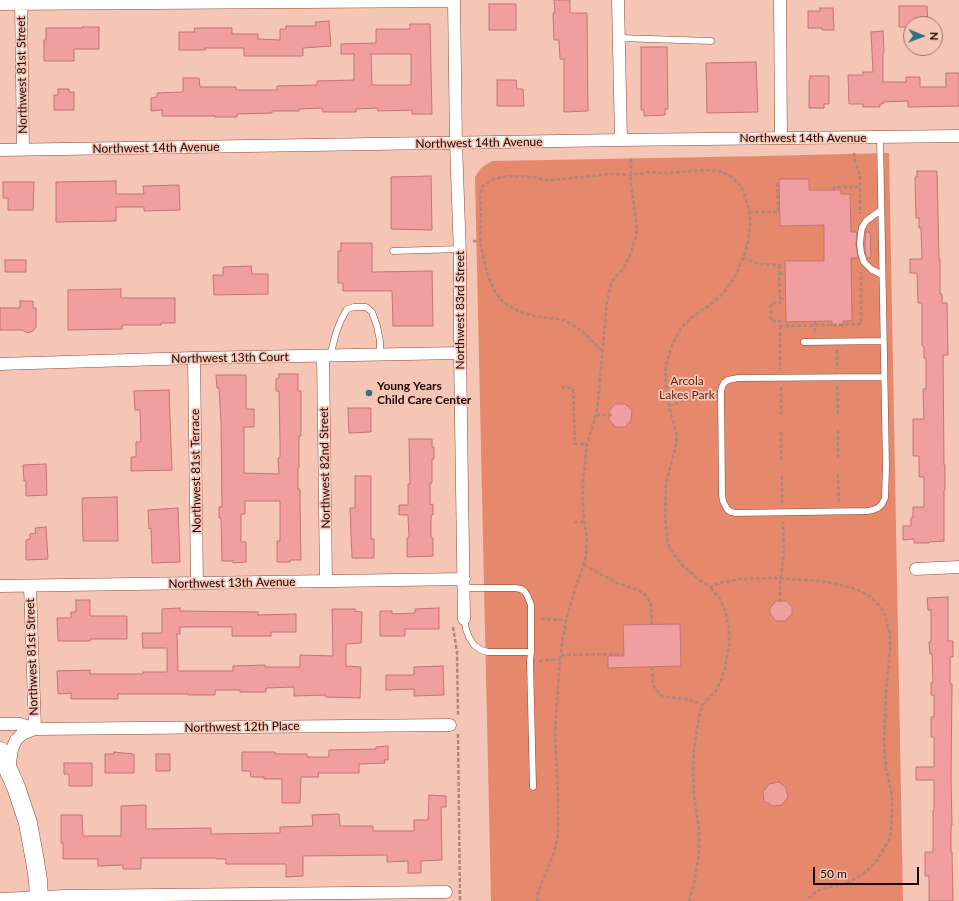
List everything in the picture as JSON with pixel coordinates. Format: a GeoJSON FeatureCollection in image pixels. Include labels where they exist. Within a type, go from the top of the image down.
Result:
{"type":"FeatureCollection","features":[{"type":"Feature","properties":{"kind":"main road"},"geometry":{"type":"LineString","coordinates":[[0,751],[23,806],[33,845],[39,899]]}},
{"type":"Feature","properties":{"kind":"street"},"geometry":{"type":"LineString","coordinates":[[0,4],[21,2],[454,0]]}},
{"type":"Feature","properties":{"kind":"street","name":"Northwest 83rd Street"},"geometry":{"type":"LineString","coordinates":[[454,0],[456,143],[460,249],[460,353],[464,583],[458,621]]}},
{"type":"Feature","properties":{"kind":"street"},"geometry":{"type":"LineString","coordinates":[[618,0],[621,140]]}},
{"type":"Feature","properties":{"kind":"street"},"geometry":{"type":"LineString","coordinates":[[780,0],[781,138]]}},
{"type":"Feature","properties":{"kind":"street","name":"Northwest 81st Street"},"geometry":{"type":"LineString","coordinates":[[21,2],[23,150]]}},
{"type":"Feature","properties":{"kind":"street","name":"Northwest 14th Avenue"},"geometry":{"type":"LineString","coordinates":[[0,150],[959,136]]}},
{"type":"Feature","properties":{"kind":"street","name":"Northwest 13th Court"},"geometry":{"type":"LineString","coordinates":[[0,364],[194,358],[460,353]]}},
{"type":"Feature","properties":{"kind":"street","name":"Northwest 82nd Street"},"geometry":{"type":"LineString","coordinates":[[326,581],[327,356]]}},
{"type":"Feature","properties":{"kind":"street","name":"Northwest 81st Terrace"},"geometry":{"type":"LineString","coordinates":[[194,358],[197,583]]}},
{"type":"Feature","properties":{"kind":"street"},"geometry":{"type":"LineString","coordinates":[[916,569],[959,567]]}},
{"type":"Feature","properties":{"kind":"street","name":"Northwest 13th Avenue"},"geometry":{"type":"LineString","coordinates":[[0,586],[326,581],[464,583]]}},
{"type":"Feature","properties":{"kind":"street","name":"Northwest 81st Street"},"geometry":{"type":"LineString","coordinates":[[30,586],[34,729]]}},
{"type":"Feature","properties":{"kind":"street","name":"Northwest 12th Place"},"geometry":{"type":"LineString","coordinates":[[0,724],[20,724],[34,729],[455,724]]}},
{"type":"Feature","properties":{"kind":"street","name":"Northwest 12th Place"},"geometry":{"type":"LineString","coordinates":[[9,770],[12,749],[16,740],[22,734],[34,729]]}},
{"type":"Feature","properties":{"kind":"street"},"geometry":{"type":"LineString","coordinates":[[0,898],[39,899],[65,896],[446,892]]}},
{"type":"Feature","properties":{"kind":"lane"},"geometry":{"type":"LineString","coordinates":[[619,38],[711,40]]}},
{"type":"Feature","properties":{"kind":"lane"},"geometry":{"type":"LineString","coordinates":[[880,138],[886,492],[885,498],[882,504],[873,510],[867,511],[736,513],[727,509],[722,495],[721,391],[724,383],[728,380],[738,378],[884,377]]}},
{"type":"Feature","properties":{"kind":"lane"},"geometry":{"type":"LineString","coordinates":[[881,210],[866,221],[862,228],[860,244],[864,262],[871,270],[882,275]]}},
{"type":"Feature","properties":{"kind":"lane"},"geometry":{"type":"LineString","coordinates":[[393,251],[460,249]]}},
{"type":"Feature","properties":{"kind":"lane"},"geometry":{"type":"LineString","coordinates":[[327,356],[341,320],[347,309],[354,307],[366,307],[372,312],[380,341],[380,355]]}},
{"type":"Feature","properties":{"kind":"lane"},"geometry":{"type":"LineString","coordinates":[[804,342],[883,341]]}},
{"type":"Feature","properties":{"kind":"lane"},"geometry":{"type":"LineString","coordinates":[[464,583],[521,589],[525,592],[531,605],[530,661],[533,787]]}},
{"type":"Feature","properties":{"kind":"lane"},"geometry":{"type":"LineString","coordinates":[[458,621],[466,629],[474,645],[481,650],[488,652],[531,652]]}},
{"type":"Feature","properties":{"kind":"path"},"geometry":{"type":"LineString","coordinates":[[854,153],[860,175],[860,214]]}},
{"type":"Feature","properties":{"kind":"path"},"geometry":{"type":"LineString","coordinates":[[537,901],[539,890],[552,857],[558,836],[555,732],[560,660],[566,620],[573,594],[584,565],[587,548],[584,522],[584,481],[587,444],[598,403],[608,294],[613,280],[629,258],[636,237],[636,218],[630,175],[631,157]]}},
{"type":"Feature","properties":{"kind":"path"},"geometry":{"type":"LineString","coordinates":[[602,351],[583,332],[570,322],[527,314],[504,303],[495,292],[491,285],[480,241],[480,194],[483,186],[491,180],[512,176],[553,180],[605,174],[630,175],[651,172],[691,170],[719,171],[730,176],[740,185],[749,212],[750,233],[743,258],[736,275],[723,293],[709,306],[686,323],[676,336],[669,352],[665,370],[669,406],[677,436],[666,483],[665,516],[668,544],[676,558],[683,566],[710,587],[720,598],[725,610],[729,628],[725,668],[721,681],[715,692],[703,705],[698,725],[693,760],[694,786],[700,837],[694,884],[689,901]]}},
{"type":"Feature","properties":{"kind":"path"},"geometry":{"type":"LineString","coordinates":[[749,212],[778,212],[777,181]]}},
{"type":"Feature","properties":{"kind":"path"},"geometry":{"type":"LineString","coordinates":[[834,190],[834,187],[860,187]]}},
{"type":"Feature","properties":{"kind":"path"},"geometry":{"type":"LineString","coordinates":[[473,241],[480,241]]}},
{"type":"Feature","properties":{"kind":"path"},"geometry":{"type":"LineString","coordinates":[[743,258],[760,264],[785,265]]}},
{"type":"Feature","properties":{"kind":"path"},"geometry":{"type":"LineString","coordinates":[[779,265],[780,303],[771,303],[771,321],[780,321],[780,371]]}},
{"type":"Feature","properties":{"kind":"path"},"geometry":{"type":"LineString","coordinates":[[780,326],[815,323],[861,324],[861,268]]}},
{"type":"Feature","properties":{"kind":"path"},"geometry":{"type":"LineString","coordinates":[[779,274],[785,274]]}},
{"type":"Feature","properties":{"kind":"path"},"geometry":{"type":"LineString","coordinates":[[780,299],[785,298]]}},
{"type":"Feature","properties":{"kind":"path"},"geometry":{"type":"LineString","coordinates":[[815,323],[815,338]]}},
{"type":"Feature","properties":{"kind":"path"},"geometry":{"type":"LineString","coordinates":[[837,346],[837,369]]}},
{"type":"Feature","properties":{"kind":"path"},"geometry":{"type":"LineString","coordinates":[[562,386],[564,388],[573,389],[575,444],[587,444]]}},
{"type":"Feature","properties":{"kind":"path"},"geometry":{"type":"LineString","coordinates":[[837,386],[838,414]]}},
{"type":"Feature","properties":{"kind":"path"},"geometry":{"type":"LineString","coordinates":[[781,387],[781,415]]}},
{"type":"Feature","properties":{"kind":"path"},"geometry":{"type":"LineString","coordinates":[[669,406],[699,394],[712,392]]}},
{"type":"Feature","properties":{"kind":"path"},"geometry":{"type":"LineString","coordinates":[[596,415],[612,415]]}},
{"type":"Feature","properties":{"kind":"path"},"geometry":{"type":"LineString","coordinates":[[838,430],[838,459]]}},
{"type":"Feature","properties":{"kind":"path"},"geometry":{"type":"LineString","coordinates":[[781,431],[781,460]]}},
{"type":"Feature","properties":{"kind":"path"},"geometry":{"type":"LineString","coordinates":[[838,474],[839,503]]}},
{"type":"Feature","properties":{"kind":"path"},"geometry":{"type":"LineString","coordinates":[[782,476],[782,504]]}},
{"type":"Feature","properties":{"kind":"path"},"geometry":{"type":"LineString","coordinates":[[780,602],[780,578],[784,550],[782,519]]}},
{"type":"Feature","properties":{"kind":"path"},"geometry":{"type":"LineString","coordinates":[[574,522],[584,522]]}},
{"type":"Feature","properties":{"kind":"path"},"geometry":{"type":"LineString","coordinates":[[584,565],[617,583],[643,593],[651,605],[652,625]]}},
{"type":"Feature","properties":{"kind":"path"},"geometry":{"type":"LineString","coordinates":[[710,587],[719,583],[741,579],[762,578],[780,578],[832,583],[864,593],[874,600],[882,609],[886,619],[890,634],[890,649],[886,693],[884,744],[886,768],[892,796],[891,832],[884,850],[867,871],[849,882],[817,891],[810,896],[807,901]]}},
{"type":"Feature","properties":{"kind":"path"},"geometry":{"type":"LineString","coordinates":[[541,619],[566,620]]}},
{"type":"Feature","properties":{"kind":"path"},"geometry":{"type":"LineString","coordinates":[[458,621],[455,724],[460,901]]}},
{"type":"Feature","properties":{"kind":"path"},"geometry":{"type":"LineString","coordinates":[[561,655],[624,654]]}},
{"type":"Feature","properties":{"kind":"path"},"geometry":{"type":"LineString","coordinates":[[536,660],[560,660]]}},
{"type":"Feature","properties":{"kind":"path"},"geometry":{"type":"LineString","coordinates":[[652,667],[653,684],[655,689],[661,695],[687,699],[703,705]]}},
{"type":"Feature","properties":{"kind":"green space","name":"Arcola Lakes Park"},"geometry":{"type":"Polygon","coordinates":[[[889,153],[903,901],[491,901],[475,177],[481,168],[492,161],[889,153]]]}},
{"type":"Feature","properties":{"kind":"building"},"geometry":{"type":"Polygon","coordinates":[[[554,0],[570,0],[570,13],[587,13],[588,111],[564,112],[564,59],[560,59],[559,40],[554,40],[554,0]]]}},
{"type":"Feature","properties":{"kind":"building"},"geometry":{"type":"Polygon","coordinates":[[[489,4],[516,4],[516,30],[489,30],[489,4]]]}},
{"type":"Feature","properties":{"kind":"building"},"geometry":{"type":"Polygon","coordinates":[[[899,6],[927,6],[928,16],[903,16],[903,27],[899,27],[899,6]]]}},
{"type":"Feature","properties":{"kind":"building"},"geometry":{"type":"Polygon","coordinates":[[[820,8],[833,8],[834,30],[808,28],[808,11],[820,11],[820,8]]]}},
{"type":"Feature","properties":{"kind":"building"},"geometry":{"type":"Polygon","coordinates":[[[329,21],[331,46],[303,48],[303,56],[244,56],[244,48],[179,50],[179,32],[195,32],[194,28],[232,28],[232,34],[258,34],[258,39],[280,40],[280,29],[286,29],[286,26],[316,26],[315,22],[329,21]]]}},
{"type":"Feature","properties":{"kind":"building"},"geometry":{"type":"Polygon","coordinates":[[[410,24],[430,24],[432,114],[412,114],[412,110],[378,111],[377,108],[356,109],[356,112],[323,112],[322,108],[299,109],[299,111],[272,111],[272,113],[237,114],[237,117],[162,116],[162,110],[151,111],[151,98],[157,97],[157,93],[183,92],[183,78],[199,78],[200,87],[236,87],[236,90],[277,90],[277,86],[317,85],[317,81],[354,80],[354,54],[341,54],[341,44],[376,43],[376,29],[410,29],[410,24]],[[371,54],[372,85],[411,85],[411,54],[371,54]]]}},
{"type":"Feature","properties":{"kind":"building"},"geometry":{"type":"Polygon","coordinates":[[[99,27],[99,49],[74,49],[74,61],[44,61],[44,40],[46,40],[46,28],[99,27]]]}},
{"type":"Feature","properties":{"kind":"building"},"geometry":{"type":"Polygon","coordinates":[[[883,31],[883,82],[906,82],[906,77],[920,77],[920,87],[946,87],[946,73],[959,73],[959,106],[908,107],[908,101],[883,102],[883,104],[880,104],[880,107],[863,107],[863,104],[849,104],[848,75],[863,75],[863,72],[873,72],[871,32],[883,31]]]}},
{"type":"Feature","properties":{"kind":"building"},"geometry":{"type":"Polygon","coordinates":[[[641,47],[667,47],[668,109],[665,109],[665,115],[644,116],[644,110],[641,110],[641,47]]]}},
{"type":"Feature","properties":{"kind":"building"},"geometry":{"type":"Polygon","coordinates":[[[756,62],[758,112],[707,113],[706,63],[756,62]]]}},
{"type":"Feature","properties":{"kind":"building"},"geometry":{"type":"Polygon","coordinates":[[[810,76],[829,76],[829,104],[824,104],[824,108],[809,108],[810,76]]]}},
{"type":"Feature","properties":{"kind":"building"},"geometry":{"type":"Polygon","coordinates":[[[497,80],[516,80],[517,89],[523,89],[524,106],[497,106],[497,80]]]}},
{"type":"Feature","properties":{"kind":"building"},"geometry":{"type":"Polygon","coordinates":[[[58,89],[69,89],[69,92],[74,92],[74,110],[54,110],[54,95],[58,95],[58,89]]]}},
{"type":"Feature","properties":{"kind":"building"},"geometry":{"type":"Polygon","coordinates":[[[917,171],[937,171],[940,294],[942,294],[942,303],[947,303],[948,355],[943,355],[945,465],[944,541],[929,543],[914,543],[914,539],[903,540],[903,526],[911,526],[913,507],[924,507],[924,477],[919,477],[919,456],[913,456],[913,419],[924,419],[923,389],[926,389],[926,358],[924,358],[924,347],[922,346],[922,303],[918,303],[917,273],[910,273],[910,259],[922,259],[921,228],[919,228],[919,218],[916,218],[915,177],[917,177],[917,171]]]}},
{"type":"Feature","properties":{"kind":"building"},"geometry":{"type":"Polygon","coordinates":[[[431,176],[432,230],[391,229],[391,177],[431,176]]]}},
{"type":"Feature","properties":{"kind":"building"},"geometry":{"type":"Polygon","coordinates":[[[779,179],[809,179],[809,190],[841,190],[841,194],[850,194],[851,232],[857,232],[856,244],[858,258],[851,258],[852,321],[843,321],[843,326],[832,326],[832,321],[786,322],[785,261],[824,261],[824,225],[780,226],[779,179]]]}},
{"type":"Feature","properties":{"kind":"building"},"geometry":{"type":"Polygon","coordinates":[[[116,181],[116,194],[144,194],[143,186],[179,185],[180,210],[144,211],[144,207],[116,207],[116,221],[56,222],[56,182],[116,181]]]}},
{"type":"Feature","properties":{"kind":"building"},"geometry":{"type":"Polygon","coordinates":[[[3,182],[34,182],[33,210],[8,210],[8,198],[3,198],[3,182]]]}},
{"type":"Feature","properties":{"kind":"building"},"geometry":{"type":"Polygon","coordinates":[[[866,232],[870,232],[871,258],[868,258],[865,252],[866,232]]]}},
{"type":"Feature","properties":{"kind":"building"},"geometry":{"type":"Polygon","coordinates":[[[341,243],[372,243],[372,272],[432,271],[433,326],[393,326],[392,291],[343,291],[343,283],[338,283],[338,251],[341,251],[341,243]]]}},
{"type":"Feature","properties":{"kind":"building"},"geometry":{"type":"Polygon","coordinates":[[[5,260],[26,260],[26,272],[5,272],[5,260]]]}},
{"type":"Feature","properties":{"kind":"building"},"geometry":{"type":"Polygon","coordinates":[[[251,266],[252,274],[268,274],[268,294],[214,295],[213,275],[223,275],[223,267],[251,266]]]}},
{"type":"Feature","properties":{"kind":"building"},"geometry":{"type":"Polygon","coordinates":[[[121,289],[121,298],[175,298],[175,323],[161,323],[161,325],[122,325],[122,329],[68,330],[68,290],[121,289]]]}},
{"type":"Feature","properties":{"kind":"building"},"geometry":{"type":"Polygon","coordinates":[[[20,301],[33,301],[33,308],[36,308],[36,327],[33,331],[28,333],[22,330],[0,330],[0,308],[20,308],[20,301]]]}},
{"type":"Feature","properties":{"kind":"building"},"geometry":{"type":"Polygon","coordinates":[[[279,374],[298,374],[298,391],[301,391],[301,436],[299,436],[298,489],[300,489],[301,560],[277,562],[277,541],[280,541],[280,501],[245,501],[245,514],[241,514],[241,542],[246,542],[246,562],[233,563],[233,561],[222,561],[221,518],[219,518],[219,507],[222,507],[221,421],[219,388],[217,388],[216,375],[246,375],[246,409],[254,409],[254,427],[244,427],[244,473],[279,474],[279,391],[276,391],[276,379],[279,378],[279,374]]]}},
{"type":"Feature","properties":{"kind":"building"},"geometry":{"type":"Polygon","coordinates":[[[169,390],[172,470],[131,471],[131,457],[136,457],[136,442],[141,442],[140,410],[135,410],[134,391],[169,390]]]}},
{"type":"Feature","properties":{"kind":"building"},"geometry":{"type":"Polygon","coordinates":[[[615,404],[625,404],[632,410],[631,420],[625,427],[616,427],[609,420],[609,411],[615,404]]]}},
{"type":"Feature","properties":{"kind":"building"},"geometry":{"type":"Polygon","coordinates":[[[348,408],[371,408],[371,432],[349,433],[348,408]]]}},
{"type":"Feature","properties":{"kind":"building"},"geometry":{"type":"Polygon","coordinates":[[[409,439],[432,439],[432,447],[434,447],[434,459],[432,459],[432,483],[430,483],[430,505],[433,504],[433,515],[431,515],[431,538],[433,538],[433,556],[407,557],[407,538],[409,538],[408,515],[399,515],[399,505],[408,505],[408,484],[410,484],[409,439]]]}},
{"type":"Feature","properties":{"kind":"building"},"geometry":{"type":"Polygon","coordinates":[[[46,464],[47,495],[26,496],[26,481],[24,481],[23,465],[46,464]]]}},
{"type":"Feature","properties":{"kind":"building"},"geometry":{"type":"Polygon","coordinates":[[[355,476],[371,476],[371,539],[374,539],[374,558],[352,558],[350,508],[355,508],[355,476]]]}},
{"type":"Feature","properties":{"kind":"building"},"geometry":{"type":"Polygon","coordinates":[[[117,497],[118,541],[83,541],[82,498],[117,497]]]}},
{"type":"Feature","properties":{"kind":"building"},"geometry":{"type":"Polygon","coordinates":[[[178,508],[180,562],[152,563],[151,528],[149,529],[148,510],[178,508]]]}},
{"type":"Feature","properties":{"kind":"building"},"geometry":{"type":"Polygon","coordinates":[[[46,527],[48,559],[26,560],[26,540],[30,539],[30,534],[36,533],[35,528],[46,527]]]}},
{"type":"Feature","properties":{"kind":"building"},"geometry":{"type":"Polygon","coordinates":[[[948,597],[948,641],[953,641],[953,657],[950,657],[950,683],[952,684],[951,852],[953,901],[929,901],[929,876],[925,876],[925,852],[933,852],[934,780],[916,780],[916,767],[934,767],[934,737],[931,737],[931,717],[934,717],[934,695],[931,695],[931,683],[933,683],[932,654],[930,654],[929,642],[931,641],[931,610],[928,610],[927,598],[948,597]]]}},
{"type":"Feature","properties":{"kind":"building"},"geometry":{"type":"Polygon","coordinates":[[[76,600],[90,600],[90,616],[127,616],[127,639],[58,641],[57,618],[71,618],[71,612],[76,612],[76,600]]]}},
{"type":"Feature","properties":{"kind":"building"},"geometry":{"type":"Polygon","coordinates":[[[776,601],[786,601],[792,607],[792,614],[785,621],[776,621],[770,614],[770,608],[776,601]]]}},
{"type":"Feature","properties":{"kind":"building"},"geometry":{"type":"Polygon","coordinates":[[[180,608],[180,611],[258,612],[258,615],[296,614],[296,632],[271,632],[271,636],[232,636],[232,627],[180,627],[180,634],[177,634],[178,671],[233,671],[233,666],[265,665],[265,667],[300,667],[300,655],[333,656],[332,609],[355,609],[355,611],[362,612],[361,643],[346,644],[346,666],[361,667],[360,698],[326,697],[326,695],[294,696],[294,687],[266,688],[266,692],[215,690],[215,695],[118,694],[118,699],[71,699],[71,693],[58,694],[57,671],[90,670],[90,674],[143,674],[143,672],[167,672],[167,648],[143,648],[142,633],[162,633],[162,609],[180,608]]]}},
{"type":"Feature","properties":{"kind":"building"},"geometry":{"type":"Polygon","coordinates":[[[439,608],[439,629],[405,629],[405,636],[380,636],[380,611],[392,611],[392,614],[415,613],[415,609],[439,608]]]}},
{"type":"Feature","properties":{"kind":"building"},"geometry":{"type":"Polygon","coordinates":[[[680,624],[681,666],[608,668],[608,656],[624,656],[623,625],[680,624]]]}},
{"type":"Feature","properties":{"kind":"building"},"geometry":{"type":"Polygon","coordinates":[[[443,666],[444,695],[414,696],[414,689],[386,690],[386,675],[414,675],[414,667],[443,666]]]}},
{"type":"Feature","properties":{"kind":"building"},"geometry":{"type":"Polygon","coordinates":[[[388,746],[388,760],[384,760],[385,763],[359,764],[359,773],[318,773],[319,777],[301,777],[300,803],[282,803],[282,779],[251,777],[250,771],[242,771],[242,752],[275,752],[275,754],[307,754],[307,757],[329,757],[329,750],[376,749],[376,747],[388,746]]]}},
{"type":"Feature","properties":{"kind":"building"},"geometry":{"type":"Polygon","coordinates":[[[114,752],[134,754],[134,773],[105,773],[105,754],[114,754],[114,752]]]}},
{"type":"Feature","properties":{"kind":"building"},"geometry":{"type":"Polygon","coordinates":[[[156,754],[170,754],[170,771],[156,771],[156,754]]]}},
{"type":"Feature","properties":{"kind":"building"},"geometry":{"type":"Polygon","coordinates":[[[64,763],[92,763],[92,786],[69,786],[69,774],[64,774],[64,763]]]}},
{"type":"Feature","properties":{"kind":"building"},"geometry":{"type":"Polygon","coordinates":[[[779,782],[786,788],[788,797],[782,805],[773,806],[764,801],[763,792],[769,784],[779,782]]]}},
{"type":"Feature","properties":{"kind":"building"},"geometry":{"type":"Polygon","coordinates":[[[429,795],[446,796],[446,807],[441,807],[442,860],[421,861],[421,873],[408,873],[408,861],[387,862],[387,855],[303,856],[303,876],[286,877],[286,864],[226,864],[226,859],[216,858],[141,858],[141,869],[123,869],[123,865],[98,866],[98,859],[63,859],[63,843],[61,843],[61,815],[82,815],[83,836],[121,836],[121,806],[146,805],[146,829],[211,828],[211,834],[280,833],[280,827],[313,826],[312,815],[339,814],[340,826],[373,826],[373,831],[414,831],[414,820],[428,820],[429,795]]]}},
{"type":"Feature","properties":{"kind":"place","name":"Young Years Child Care Center"},"geometry":{"type":"Point","coordinates":[369,393]}}]}
